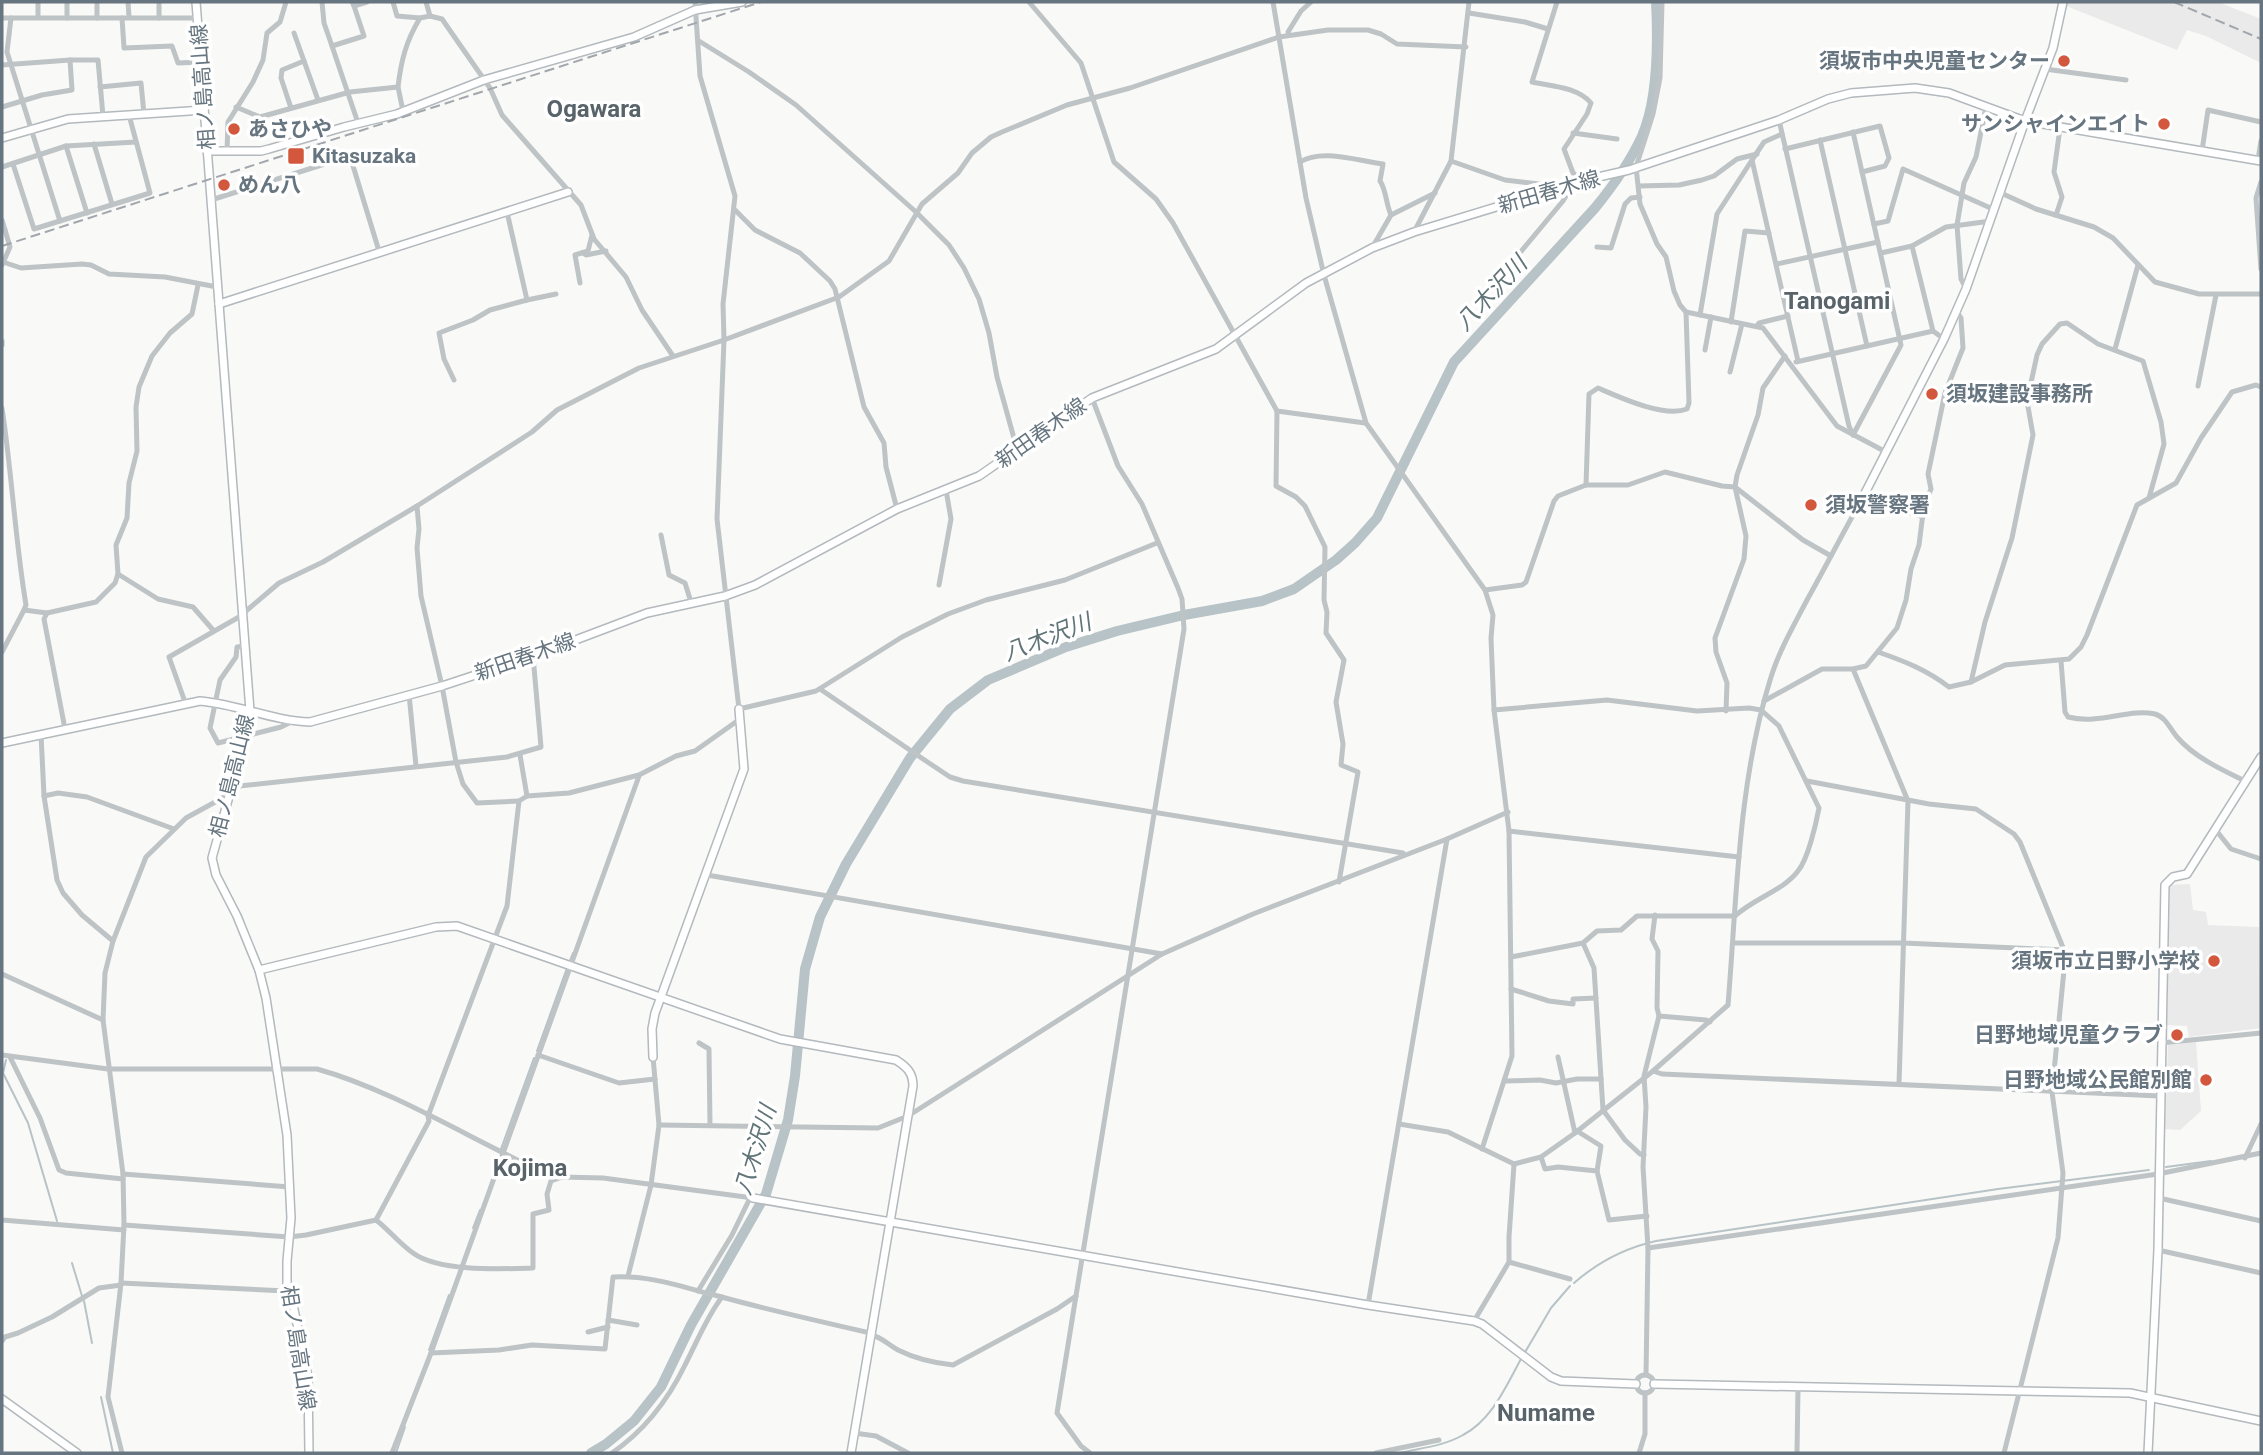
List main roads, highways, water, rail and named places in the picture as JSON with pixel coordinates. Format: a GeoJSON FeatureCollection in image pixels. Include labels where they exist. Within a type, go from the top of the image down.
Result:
{"type":"FeatureCollection","features":[{"type":"Feature","properties":{"kind":"waterway","name":"八木沢川"},"geometry":{"type":"LineString","coordinates":[[591,1453],[634,1421],[661,1387],[691,1325],[766,1194],[788,1120],[805,969],[820,917],[846,864],[910,758],[950,709],[988,680],[1066,647],[1117,631],[1262,601],[1294,589],[1336,560],[1355,543],[1377,518],[1454,362],[1595,208],[1632,155],[1647,121],[1654,88],[1657,52],[1656,2]]}},
{"type":"Feature","properties":{"kind":"waterway"},"geometry":{"type":"LineString","coordinates":[[569,963],[573,953]]}},
{"type":"Feature","properties":{"kind":"waterway"},"geometry":{"type":"LineString","coordinates":[[537,1051],[567,968]]}},
{"type":"Feature","properties":{"kind":"waterway"},"geometry":{"type":"LineString","coordinates":[[501,1149],[534,1058]]}},
{"type":"Feature","properties":{"kind":"waterway"},"geometry":{"type":"LineString","coordinates":[[6,1060],[3,1073],[28,1123],[57,1221]]}},
{"type":"Feature","properties":{"kind":"waterway"},"geometry":{"type":"LineString","coordinates":[[2166,1167],[2211,1161]]}},
{"type":"Feature","properties":{"kind":"waterway"},"geometry":{"type":"LineString","coordinates":[[1574,1283],[1612,1257],[1656,1241],[1998,1189],[2149,1170]]}},
{"type":"Feature","properties":{"kind":"waterway"},"geometry":{"type":"LineString","coordinates":[[473,1228],[480,1210]]}},
{"type":"Feature","properties":{"kind":"waterway"},"geometry":{"type":"LineString","coordinates":[[72,1263],[82,1296]]}},
{"type":"Feature","properties":{"kind":"waterway"},"geometry":{"type":"LineString","coordinates":[[1524,1354],[1551,1308],[1570,1286]]}},
{"type":"Feature","properties":{"kind":"waterway"},"geometry":{"type":"LineString","coordinates":[[429,1350],[449,1295]]}},
{"type":"Feature","properties":{"kind":"waterway"},"geometry":{"type":"LineString","coordinates":[[84,1301],[92,1343]]}},
{"type":"Feature","properties":{"kind":"waterway"},"geometry":{"type":"LineString","coordinates":[[1400,1453],[1448,1442],[1473,1429],[1497,1401],[1521,1359]]}},
{"type":"Feature","properties":{"kind":"waterway"},"geometry":{"type":"LineString","coordinates":[[101,1397],[113,1453]]}},
{"type":"Feature","properties":{"kind":"waterway"},"geometry":{"type":"LineString","coordinates":[[396,1453],[405,1427]]}},
{"type":"Feature","properties":{"kind":"railway"},"geometry":{"type":"LineString","coordinates":[[2,246],[761,2]]}},
{"type":"Feature","properties":{"kind":"railway"},"geometry":{"type":"LineString","coordinates":[[2174,2],[2261,39]]}},
{"type":"Feature","properties":{"kind":"place","name":"須坂市中央児童センター"},"geometry":{"type":"Point","coordinates":[2064,61]}},
{"type":"Feature","properties":{"kind":"place","name":"サンシャインエイト"},"geometry":{"type":"Point","coordinates":[2164,124]}},
{"type":"Feature","properties":{"kind":"place","name":"あさひや"},"geometry":{"type":"Point","coordinates":[234,129]}},
{"type":"Feature","properties":{"kind":"place","name":"Kitasuzaka"},"geometry":{"type":"Point","coordinates":[296,156]}},
{"type":"Feature","properties":{"kind":"place","name":"めん八"},"geometry":{"type":"Point","coordinates":[224,185]}},
{"type":"Feature","properties":{"kind":"place","name":"須坂建設事務所"},"geometry":{"type":"Point","coordinates":[1932,394]}},
{"type":"Feature","properties":{"kind":"place","name":"須坂警察署"},"geometry":{"type":"Point","coordinates":[1811,505]}},
{"type":"Feature","properties":{"kind":"place","name":"須坂市立日野小学校"},"geometry":{"type":"Point","coordinates":[2214,961]}},
{"type":"Feature","properties":{"kind":"place","name":"日野地域児童クラブ"},"geometry":{"type":"Point","coordinates":[2177,1035]}},
{"type":"Feature","properties":{"kind":"place","name":"日野地域公民館別館"},"geometry":{"type":"Point","coordinates":[2206,1080]}},
{"type":"Feature","properties":{"kind":"district","name":"Ogawara"},"geometry":{"type":"Point","coordinates":[594,109]}},
{"type":"Feature","properties":{"kind":"district","name":"Tanogami"},"geometry":{"type":"Point","coordinates":[1837,301]}},
{"type":"Feature","properties":{"kind":"district","name":"Kojima"},"geometry":{"type":"Point","coordinates":[530,1168]}},
{"type":"Feature","properties":{"kind":"district","name":"Numame"},"geometry":{"type":"Point","coordinates":[1546,1413]}}]}
